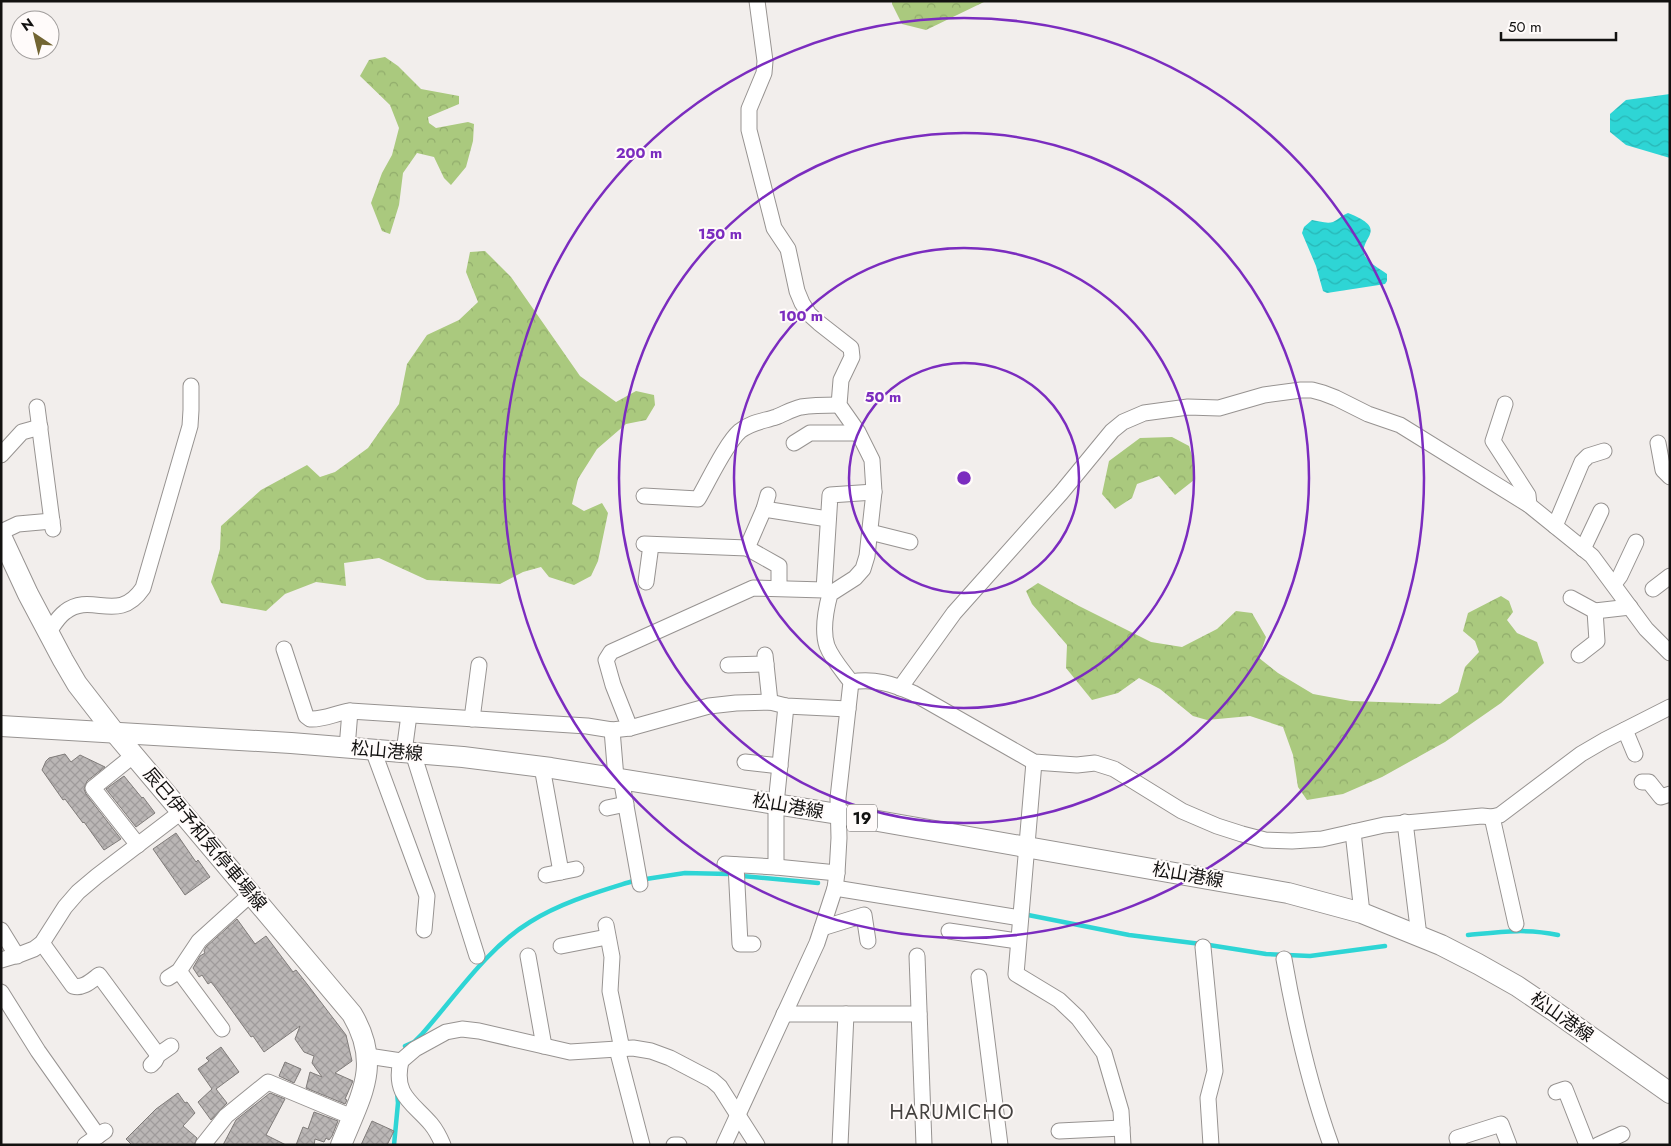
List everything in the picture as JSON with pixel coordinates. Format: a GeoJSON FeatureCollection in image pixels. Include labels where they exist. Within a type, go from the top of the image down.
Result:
{"type":"FeatureCollection","features":[{"type":"Feature","properties":{"kind":"main road","name":"辰巳伊予和気停車場線"},"geometry":{"type":"LineString","coordinates":[[1,534],[48,634],[77,684],[134,756],[352,1014],[365,1040],[368,1056],[367,1072],[363,1089],[341,1145]]}},
{"type":"Feature","properties":{"kind":"main road","name":"松山港線"},"geometry":{"type":"LineString","coordinates":[[1,726],[281,742],[542,766],[838,814],[1288,893],[1362,913],[1448,949],[1517,986],[1670,1093]]}},
{"type":"Feature","properties":{"kind":"street"},"geometry":{"type":"LineString","coordinates":[[630,728],[613,685],[606,660],[611,652],[753,588],[827,592],[855,578],[863,569],[867,556],[874,492],[872,460],[858,433],[839,406],[841,380],[852,356],[851,348],[818,324],[802,303],[797,291],[788,249],[774,228],[749,130],[749,109],[764,73],[765,61],[757,1]]}},
{"type":"Feature","properties":{"kind":"street"},"geometry":{"type":"LineString","coordinates":[[48,634],[59,616],[66,610],[89,604],[120,607],[138,596],[143,588],[190,426],[190,386]]}},
{"type":"Feature","properties":{"kind":"street"},"geometry":{"type":"LineString","coordinates":[[900,688],[954,613],[1061,493],[1112,431],[1123,422],[1144,413],[1188,407],[1219,408],[1264,395],[1312,390],[1336,398],[1368,414],[1400,425],[1529,505],[1592,556],[1646,630],[1670,652]]}},
{"type":"Feature","properties":{"kind":"street"},"geometry":{"type":"LineString","coordinates":[[1505,404],[1493,441],[1528,495],[1529,505]]}},
{"type":"Feature","properties":{"kind":"street"},"geometry":{"type":"LineString","coordinates":[[644,496],[698,499],[740,430],[800,407],[839,406]]}},
{"type":"Feature","properties":{"kind":"street"},"geometry":{"type":"LineString","coordinates":[[1,534],[18,524],[53,525],[37,408]]}},
{"type":"Feature","properties":{"kind":"street"},"geometry":{"type":"LineString","coordinates":[[1,455],[22,432],[40,427]]}},
{"type":"Feature","properties":{"kind":"street"},"geometry":{"type":"LineString","coordinates":[[794,443],[810,433],[858,433]]}},
{"type":"Feature","properties":{"kind":"street"},"geometry":{"type":"LineString","coordinates":[[1658,443],[1663,470],[1670,477]]}},
{"type":"Feature","properties":{"kind":"street"},"geometry":{"type":"LineString","coordinates":[[1555,526],[1582,462],[1588,456],[1604,450]]}},
{"type":"Feature","properties":{"kind":"street"},"geometry":{"type":"LineString","coordinates":[[724,1145],[817,942],[836,880],[839,838],[838,798],[851,682],[834,659],[826,644],[825,614],[830,495],[874,492]]}},
{"type":"Feature","properties":{"kind":"street"},"geometry":{"type":"LineString","coordinates":[[747,548],[766,502],[828,519]]}},
{"type":"Feature","properties":{"kind":"street"},"geometry":{"type":"LineString","coordinates":[[1583,548],[1601,512]]}},
{"type":"Feature","properties":{"kind":"street"},"geometry":{"type":"LineString","coordinates":[[870,532],[910,542]]}},
{"type":"Feature","properties":{"kind":"street"},"geometry":{"type":"LineString","coordinates":[[1614,584],[1620,576],[1636,542]]}},
{"type":"Feature","properties":{"kind":"street"},"geometry":{"type":"LineString","coordinates":[[646,582],[648,545],[747,548],[780,566],[779,588]]}},
{"type":"Feature","properties":{"kind":"street"},"geometry":{"type":"LineString","coordinates":[[1653,588],[1666,573]]}},
{"type":"Feature","properties":{"kind":"street"},"geometry":{"type":"LineString","coordinates":[[1571,598],[1595,611],[1630,607]]}},
{"type":"Feature","properties":{"kind":"street"},"geometry":{"type":"LineString","coordinates":[[1579,655],[1597,641],[1595,611]]}},
{"type":"Feature","properties":{"kind":"street"},"geometry":{"type":"LineString","coordinates":[[284,649],[304,710],[310,719],[320,720],[338,712],[350,710],[587,726],[612,730],[630,728],[709,706],[736,703],[770,702],[786,706],[848,709]]}},
{"type":"Feature","properties":{"kind":"street"},"geometry":{"type":"LineString","coordinates":[[728,665],[765,659],[770,702]]}},
{"type":"Feature","properties":{"kind":"street"},"geometry":{"type":"LineString","coordinates":[[472,719],[479,665]]}},
{"type":"Feature","properties":{"kind":"street"},"geometry":{"type":"LineString","coordinates":[[851,682],[876,681],[913,693],[1034,762],[1078,765],[1095,763],[1114,769],[1182,811],[1217,826],[1265,840],[1292,841],[1322,839],[1405,822],[1500,815],[1581,754],[1670,707]]}},
{"type":"Feature","properties":{"kind":"street"},"geometry":{"type":"LineString","coordinates":[[776,867],[776,804],[786,706]]}},
{"type":"Feature","properties":{"kind":"street"},"geometry":{"type":"LineString","coordinates":[[347,748],[350,710]]}},
{"type":"Feature","properties":{"kind":"street"},"geometry":{"type":"LineString","coordinates":[[409,715],[408,753],[477,956]]}},
{"type":"Feature","properties":{"kind":"street"},"geometry":{"type":"LineString","coordinates":[[612,730],[618,778],[626,804],[640,884]]}},
{"type":"Feature","properties":{"kind":"street"},"geometry":{"type":"LineString","coordinates":[[1625,730],[1635,754]]}},
{"type":"Feature","properties":{"kind":"street"},"geometry":{"type":"LineString","coordinates":[[373,750],[427,896],[424,930]]}},
{"type":"Feature","properties":{"kind":"street"},"geometry":{"type":"LineString","coordinates":[[134,756],[93,788],[138,845]]}},
{"type":"Feature","properties":{"kind":"street"},"geometry":{"type":"LineString","coordinates":[[745,762],[780,766]]}},
{"type":"Feature","properties":{"kind":"street"},"geometry":{"type":"LineString","coordinates":[[1034,762],[1016,974],[1059,1000],[1078,1018],[1104,1053],[1121,1111],[1123,1145]]}},
{"type":"Feature","properties":{"kind":"street"},"geometry":{"type":"LineString","coordinates":[[542,766],[553,873],[576,869]]}},
{"type":"Feature","properties":{"kind":"street"},"geometry":{"type":"LineString","coordinates":[[1642,782],[1649,782],[1661,797],[1670,794]]}},
{"type":"Feature","properties":{"kind":"street"},"geometry":{"type":"LineString","coordinates":[[606,808],[626,804]]}},
{"type":"Feature","properties":{"kind":"street"},"geometry":{"type":"LineString","coordinates":[[1,960],[34,949],[42,943],[65,907],[78,892],[181,812]]}},
{"type":"Feature","properties":{"kind":"street"},"geometry":{"type":"LineString","coordinates":[[1492,817],[1516,924]]}},
{"type":"Feature","properties":{"kind":"street"},"geometry":{"type":"LineString","coordinates":[[1405,822],[1419,936]]}},
{"type":"Feature","properties":{"kind":"street"},"geometry":{"type":"LineString","coordinates":[[1354,832],[1362,913]]}},
{"type":"Feature","properties":{"kind":"street"},"geometry":{"type":"LineString","coordinates":[[753,944],[740,944],[731,864],[776,867],[1020,918]]}},
{"type":"Feature","properties":{"kind":"street"},"geometry":{"type":"LineString","coordinates":[[221,1020],[174,974],[199,941],[251,894]]}},
{"type":"Feature","properties":{"kind":"street"},"geometry":{"type":"LineString","coordinates":[[822,928],[864,915],[868,941]]}},
{"type":"Feature","properties":{"kind":"street"},"geometry":{"type":"LineString","coordinates":[[1,930],[17,956]]}},
{"type":"Feature","properties":{"kind":"street"},"geometry":{"type":"LineString","coordinates":[[949,930],[1018,941]]}},
{"type":"Feature","properties":{"kind":"street"},"geometry":{"type":"LineString","coordinates":[[561,946],[607,931],[612,957],[610,991],[619,1049],[642,1145]]}},
{"type":"Feature","properties":{"kind":"street"},"geometry":{"type":"LineString","coordinates":[[42,943],[73,986],[78,988],[84,986],[99,975],[154,1060],[171,1046]]}},
{"type":"Feature","properties":{"kind":"street"},"geometry":{"type":"LineString","coordinates":[[1203,948],[1215,1071],[1208,1098],[1211,1145]]}},
{"type":"Feature","properties":{"kind":"street"},"geometry":{"type":"LineString","coordinates":[[916,956],[924,1145]]}},
{"type":"Feature","properties":{"kind":"street"},"geometry":{"type":"LineString","coordinates":[[533,959],[544,1046]]}},
{"type":"Feature","properties":{"kind":"street"},"geometry":{"type":"LineString","coordinates":[[1284,959],[1291,1002],[1307,1071],[1330,1145]]}},
{"type":"Feature","properties":{"kind":"street"},"geometry":{"type":"LineString","coordinates":[[979,977],[1000,1145]]}},
{"type":"Feature","properties":{"kind":"street"},"geometry":{"type":"LineString","coordinates":[[1,992],[38,1051],[102,1133],[84,1145]]}},
{"type":"Feature","properties":{"kind":"street"},"geometry":{"type":"LineString","coordinates":[[784,1014],[919,1014]]}},
{"type":"Feature","properties":{"kind":"street"},"geometry":{"type":"LineString","coordinates":[[840,1145],[846,1014]]}},
{"type":"Feature","properties":{"kind":"street"},"geometry":{"type":"LineString","coordinates":[[443,1145],[432,1124],[404,1095],[398,1074],[401,1061],[415,1049],[446,1032],[462,1029],[570,1052],[633,1048],[651,1051],[670,1058],[712,1080],[720,1087],[758,1145]]}},
{"type":"Feature","properties":{"kind":"street"},"geometry":{"type":"LineString","coordinates":[[368,1056],[401,1061]]}},
{"type":"Feature","properties":{"kind":"street"},"geometry":{"type":"LineString","coordinates":[[203,1145],[226,1116],[268,1082],[352,1117]]}},
{"type":"Feature","properties":{"kind":"street"},"geometry":{"type":"LineString","coordinates":[[1556,1092],[1565,1089],[1587,1145]]}},
{"type":"Feature","properties":{"kind":"street"},"geometry":{"type":"LineString","coordinates":[[1459,1145],[1458,1138],[1501,1124],[1509,1145]]}},
{"type":"Feature","properties":{"kind":"street"},"geometry":{"type":"LineString","coordinates":[[1058,1131],[1122,1128]]}},
{"type":"Feature","properties":{"kind":"street"},"geometry":{"type":"LineString","coordinates":[[1598,1145],[1622,1134]]}},
{"type":"Feature","properties":{"kind":"street"},"geometry":{"type":"LineString","coordinates":[[674,1145],[679,1145]]}},
{"type":"Feature","properties":{"kind":"green space"},"geometry":{"type":"Polygon","coordinates":[[[892,1],[986,1],[926,30],[902,24],[892,1]]]}},
{"type":"Feature","properties":{"kind":"green space"},"geometry":{"type":"Polygon","coordinates":[[[385,57],[398,66],[421,89],[459,96],[459,104],[428,117],[429,123],[436,128],[468,122],[474,124],[473,141],[466,167],[451,185],[444,178],[434,157],[417,153],[403,173],[399,205],[390,234],[382,231],[371,203],[382,173],[392,155],[399,128],[390,105],[360,76],[369,60],[385,57]]]}},
{"type":"Feature","properties":{"kind":"green space"},"geometry":{"type":"Polygon","coordinates":[[[485,251],[511,277],[580,376],[616,402],[636,391],[654,395],[655,405],[646,420],[626,424],[597,449],[578,479],[572,504],[584,511],[602,503],[608,513],[598,561],[591,576],[574,585],[549,577],[541,567],[523,572],[500,584],[427,580],[379,558],[344,563],[346,586],[316,582],[285,594],[266,611],[221,603],[211,582],[220,549],[221,526],[261,490],[307,465],[320,477],[335,472],[368,448],[399,404],[407,364],[427,335],[459,320],[478,302],[466,272],[470,252],[485,251]]]}},
{"type":"Feature","properties":{"kind":"green space"},"geometry":{"type":"Polygon","coordinates":[[[1172,437],[1189,446],[1194,462],[1194,480],[1175,495],[1159,476],[1137,484],[1132,498],[1115,509],[1102,494],[1109,461],[1140,438],[1172,437]]]}},
{"type":"Feature","properties":{"kind":"green space"},"geometry":{"type":"Polygon","coordinates":[[[1038,583],[1151,642],[1182,647],[1217,629],[1236,611],[1252,613],[1266,637],[1259,658],[1278,673],[1313,694],[1351,701],[1440,704],[1458,692],[1465,667],[1479,652],[1475,641],[1463,631],[1468,613],[1501,596],[1509,601],[1513,612],[1507,620],[1517,633],[1537,642],[1544,663],[1501,703],[1445,742],[1382,777],[1343,794],[1307,800],[1298,787],[1293,755],[1283,727],[1250,716],[1207,720],[1193,716],[1160,689],[1139,678],[1118,693],[1092,700],[1066,668],[1067,645],[1032,604],[1026,591],[1038,583]]]}},
{"type":"Feature","properties":{"kind":"water"},"geometry":{"type":"Polygon","coordinates":[[[1670,94],[1670,158],[1626,145],[1610,132],[1610,114],[1626,100],[1670,94]]]}},
{"type":"Feature","properties":{"kind":"water"},"geometry":{"type":"Polygon","coordinates":[[[1348,213],[1361,219],[1371,229],[1365,244],[1365,256],[1387,274],[1387,281],[1385,284],[1327,293],[1323,291],[1316,266],[1302,233],[1304,227],[1312,220],[1331,223],[1348,213]]]}},
{"type":"Feature","properties":{"kind":"building"},"geometry":{"type":"Polygon","coordinates":[[[65,754],[71,762],[80,755],[105,767],[87,781],[84,789],[121,839],[104,850],[84,822],[65,799],[63,800],[42,770],[49,758],[65,754]]]}},
{"type":"Feature","properties":{"kind":"building"},"geometry":{"type":"Polygon","coordinates":[[[124,776],[155,813],[136,827],[106,789],[124,776]]]}},
{"type":"Feature","properties":{"kind":"building"},"geometry":{"type":"Polygon","coordinates":[[[176,833],[196,862],[198,860],[210,877],[185,895],[153,849],[176,833]]]}},
{"type":"Feature","properties":{"kind":"building"},"geometry":{"type":"Polygon","coordinates":[[[237,919],[255,944],[266,936],[293,972],[296,970],[346,1035],[352,1061],[335,1073],[353,1081],[345,1099],[347,1100],[345,1104],[306,1088],[310,1072],[322,1077],[312,1063],[314,1056],[304,1052],[295,1039],[300,1026],[264,1052],[211,982],[208,984],[202,975],[199,977],[193,968],[200,956],[205,953],[206,947],[237,919]]]}},
{"type":"Feature","properties":{"kind":"building"},"geometry":{"type":"Polygon","coordinates":[[[221,1047],[239,1072],[216,1089],[227,1103],[211,1120],[198,1102],[212,1089],[198,1069],[209,1061],[206,1058],[221,1047]]]}},
{"type":"Feature","properties":{"kind":"building"},"geometry":{"type":"Polygon","coordinates":[[[285,1062],[301,1069],[294,1083],[279,1076],[285,1062]]]}},
{"type":"Feature","properties":{"kind":"building"},"geometry":{"type":"Polygon","coordinates":[[[178,1093],[195,1113],[183,1126],[197,1138],[194,1145],[132,1145],[126,1139],[156,1109],[178,1093]]]}},
{"type":"Feature","properties":{"kind":"building"},"geometry":{"type":"Polygon","coordinates":[[[270,1093],[285,1099],[266,1135],[286,1145],[223,1145],[236,1120],[270,1093]]]}},
{"type":"Feature","properties":{"kind":"building"},"geometry":{"type":"Polygon","coordinates":[[[314,1112],[338,1121],[332,1136],[329,1140],[326,1138],[324,1142],[315,1139],[314,1145],[296,1145],[303,1127],[308,1129],[314,1112]]]}},
{"type":"Feature","properties":{"kind":"building"},"geometry":{"type":"Polygon","coordinates":[[[372,1121],[394,1131],[387,1145],[361,1145],[372,1121]]]}},
{"type":"Feature","properties":{"kind":"waterway"},"geometry":{"type":"LineString","coordinates":[[646,879],[685,873],[729,874]]}},
{"type":"Feature","properties":{"kind":"waterway"},"geometry":{"type":"LineString","coordinates":[[742,876],[818,883]]}},
{"type":"Feature","properties":{"kind":"waterway"},"geometry":{"type":"LineString","coordinates":[[405,1046],[414,1042],[422,1034],[472,974],[514,933],[542,915],[567,903],[633,881]]}},
{"type":"Feature","properties":{"kind":"waterway"},"geometry":{"type":"LineString","coordinates":[[1023,914],[1129,935],[1266,954],[1310,956],[1385,946]]}},
{"type":"Feature","properties":{"kind":"waterway"},"geometry":{"type":"LineString","coordinates":[[1468,935],[1524,931],[1558,935]]}},
{"type":"Feature","properties":{"kind":"waterway"},"geometry":{"type":"LineString","coordinates":[[394,1145],[398,1103],[397,1092]]}},
{"type":"Feature","properties":{"kind":"district","name":"HARUMICHO"},"geometry":{"type":"Point","coordinates":[952,1112]}}]}
